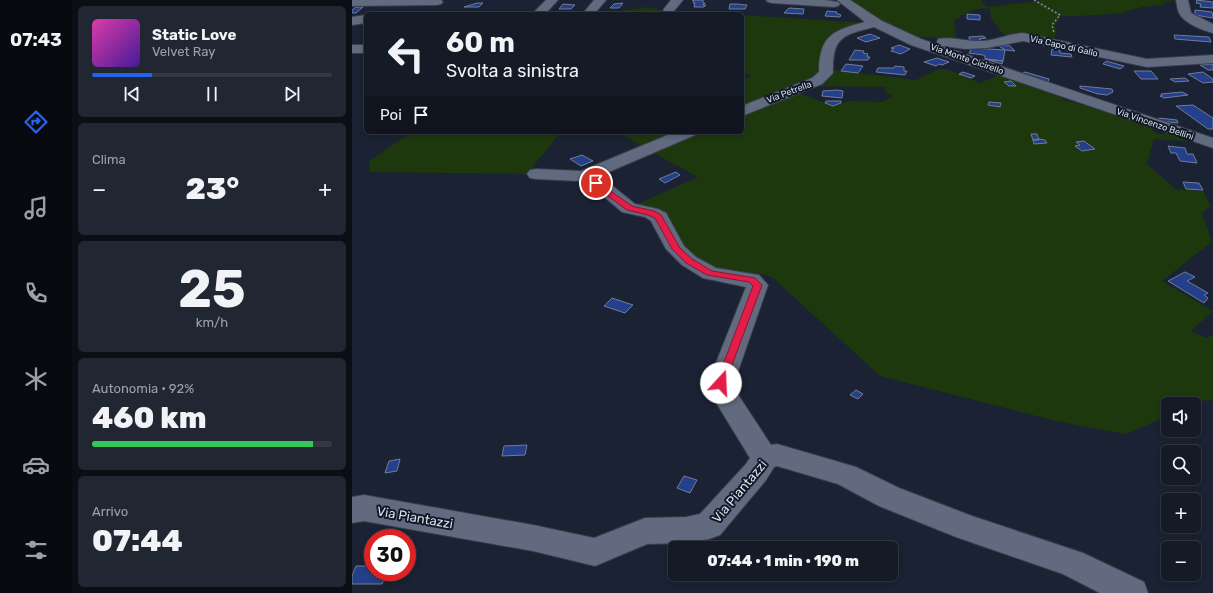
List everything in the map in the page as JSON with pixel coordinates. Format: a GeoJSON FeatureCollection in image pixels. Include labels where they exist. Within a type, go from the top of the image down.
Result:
{"type":"FeatureCollection","features":[{"type":"Feature","properties":{"kind":"street"},"geometry":{"type":"LineString","coordinates":[[396,12],[451,0]]}},
{"type":"Feature","properties":{"kind":"street"},"geometry":{"type":"LineString","coordinates":[[540,12],[552,0]]}},
{"type":"Feature","properties":{"kind":"street"},"geometry":{"type":"LineString","coordinates":[[591,11],[600,0]]}},
{"type":"Feature","properties":{"kind":"street"},"geometry":{"type":"LineString","coordinates":[[669,10],[677,0]]}},
{"type":"Feature","properties":{"kind":"street"},"geometry":{"type":"LineString","coordinates":[[772,0],[838,2]]}},
{"type":"Feature","properties":{"kind":"street"},"geometry":{"type":"LineString","coordinates":[[1182,0],[1184,12],[1188,16],[1195,21],[1213,29]]}},
{"type":"Feature","properties":{"kind":"street"},"geometry":{"type":"LineString","coordinates":[[352,3],[437,2]]}},
{"type":"Feature","properties":{"kind":"street","name":"Via Monte Cicirello"},"geometry":{"type":"LineString","coordinates":[[838,2],[874,23],[916,42],[1098,104]]}},
{"type":"Feature","properties":{"kind":"street"},"geometry":{"type":"LineString","coordinates":[[352,21],[364,19]]}},
{"type":"Feature","properties":{"kind":"street","name":"Via Petrella"},"geometry":{"type":"LineString","coordinates":[[744,110],[817,81],[826,73],[826,56],[828,46],[838,36],[859,27],[874,23]]}},
{"type":"Feature","properties":{"kind":"street","name":"Via Capo di Gallo"},"geometry":{"type":"LineString","coordinates":[[916,42],[930,40],[956,44],[977,45],[1004,42],[1009,39],[1023,37],[1147,63],[1213,59]]}},
{"type":"Feature","properties":{"kind":"street"},"geometry":{"type":"LineString","coordinates":[[352,49],[364,49]]}},
{"type":"Feature","properties":{"kind":"street","name":"Via Vincenzo Bellini"},"geometry":{"type":"LineString","coordinates":[[1098,104],[1209,144]]}},
{"type":"Feature","properties":{"kind":"street"},"geometry":{"type":"LineString","coordinates":[[536,174],[583,176],[684,134]]}},
{"type":"Feature","properties":{"kind":"street"},"geometry":{"type":"LineString","coordinates":[[583,176],[608,191],[629,208],[651,213],[659,217],[676,249],[689,261],[710,273],[751,280],[757,285],[721,383],[722,391],[765,458]]}},
{"type":"Feature","properties":{"kind":"street","name":"Via Piantazzi"},"geometry":{"type":"LineString","coordinates":[[352,510],[364,508],[533,538],[595,552],[645,531],[686,530],[709,526],[756,472],[765,458],[777,455],[846,475],[888,497],[967,528],[1072,563],[1132,593]]}},
{"type":"Feature","properties":{"kind":"path"},"geometry":{"type":"LineString","coordinates":[[1034,0],[1060,14],[1052,25],[1054,32],[1043,42]]}},
{"type":"Feature","properties":{"kind":"green space"},"geometry":{"type":"Polygon","coordinates":[[[851,0],[981,0],[987,7],[1040,1],[1039,0],[1175,0],[1162,3],[1165,5],[1142,7],[1125,13],[1063,16],[1060,17],[1055,26],[1057,32],[1053,39],[1005,36],[991,19],[990,9],[980,9],[967,13],[954,21],[957,42],[931,37],[915,37],[890,27],[861,9],[851,0]]]}},
{"type":"Feature","properties":{"kind":"green space"},"geometry":{"type":"Polygon","coordinates":[[[647,7],[672,12],[614,12],[647,7]]]}},
{"type":"Feature","properties":{"kind":"green space"},"geometry":{"type":"Polygon","coordinates":[[[744,15],[866,23],[842,34],[825,45],[820,54],[818,72],[812,80],[744,106],[744,79],[754,75],[744,74],[744,15]]]}},
{"type":"Feature","properties":{"kind":"green space"},"geometry":{"type":"Polygon","coordinates":[[[938,69],[947,69],[980,83],[1002,74],[1056,92],[1065,101],[1082,105],[1088,104],[1158,129],[1152,130],[1158,134],[1171,133],[1196,142],[1154,139],[1147,164],[1176,189],[1203,191],[1211,206],[1202,213],[1212,242],[1162,281],[1213,311],[1191,331],[1206,338],[1213,335],[1213,401],[1205,400],[1201,402],[1201,397],[1161,397],[1161,419],[1125,434],[1056,421],[880,376],[772,277],[762,274],[748,275],[714,271],[683,248],[662,211],[633,206],[698,177],[654,153],[698,134],[744,134],[744,114],[796,92],[833,106],[848,101],[882,102],[893,96],[886,93],[885,87],[813,86],[826,80],[834,70],[916,80],[938,69]]]}},
{"type":"Feature","properties":{"kind":"green space"},"geometry":{"type":"Polygon","coordinates":[[[409,134],[559,134],[527,174],[370,172],[369,161],[409,134]]]}},
{"type":"Feature","properties":{"kind":"green space"},"geometry":{"type":"Polygon","coordinates":[[[621,134],[674,134],[644,147],[621,134]]]}},
{"type":"Feature","properties":{"kind":"building"},"geometry":{"type":"Polygon","coordinates":[[[692,0],[703,0],[703,3],[705,3],[703,5],[706,5],[704,7],[694,7],[695,3],[693,3],[694,1],[692,0]]]}},
{"type":"Feature","properties":{"kind":"building"},"geometry":{"type":"Polygon","coordinates":[[[1197,0],[1213,2],[1213,8],[1200,7],[1201,4],[1196,3],[1197,0]]]}},
{"type":"Feature","properties":{"kind":"building"},"geometry":{"type":"Polygon","coordinates":[[[477,3],[483,3],[479,7],[464,7],[477,3]]]}},
{"type":"Feature","properties":{"kind":"building"},"geometry":{"type":"Polygon","coordinates":[[[623,3],[619,8],[610,8],[614,4],[623,3]]]}},
{"type":"Feature","properties":{"kind":"building"},"geometry":{"type":"Polygon","coordinates":[[[563,4],[575,5],[571,9],[559,9],[563,4]]]}},
{"type":"Feature","properties":{"kind":"building"},"geometry":{"type":"Polygon","coordinates":[[[730,4],[747,5],[745,9],[729,9],[730,4]]]}},
{"type":"Feature","properties":{"kind":"building"},"geometry":{"type":"Polygon","coordinates":[[[356,7],[363,7],[356,13],[352,13],[352,10],[356,7]]]}},
{"type":"Feature","properties":{"kind":"building"},"geometry":{"type":"Polygon","coordinates":[[[789,8],[804,9],[803,14],[784,13],[789,8]]]}},
{"type":"Feature","properties":{"kind":"building"},"geometry":{"type":"Polygon","coordinates":[[[1195,10],[1212,12],[1213,18],[1195,15],[1195,10]]]}},
{"type":"Feature","properties":{"kind":"building"},"geometry":{"type":"Polygon","coordinates":[[[827,11],[837,12],[836,13],[841,15],[840,17],[825,16],[827,11]]]}},
{"type":"Feature","properties":{"kind":"building"},"geometry":{"type":"Polygon","coordinates":[[[967,14],[980,15],[980,20],[967,19],[967,14]]]}},
{"type":"Feature","properties":{"kind":"building"},"geometry":{"type":"Polygon","coordinates":[[[870,34],[880,38],[866,42],[857,38],[870,34]]]}},
{"type":"Feature","properties":{"kind":"building"},"geometry":{"type":"Polygon","coordinates":[[[1174,35],[1209,37],[1211,42],[1175,39],[1174,35]]]}},
{"type":"Feature","properties":{"kind":"building"},"geometry":{"type":"Polygon","coordinates":[[[983,36],[986,38],[979,39],[982,41],[973,42],[969,39],[969,37],[983,36]]]}},
{"type":"Feature","properties":{"kind":"building"},"geometry":{"type":"Polygon","coordinates":[[[899,45],[910,49],[901,54],[891,51],[894,49],[891,48],[899,45]]]}},
{"type":"Feature","properties":{"kind":"building"},"geometry":{"type":"Polygon","coordinates":[[[1009,45],[1015,51],[1005,50],[999,46],[1009,45]]]}},
{"type":"Feature","properties":{"kind":"building"},"geometry":{"type":"Polygon","coordinates":[[[972,48],[1005,50],[1003,61],[985,59],[985,56],[983,55],[969,53],[972,48]]]}},
{"type":"Feature","properties":{"kind":"building"},"geometry":{"type":"Polygon","coordinates":[[[1052,49],[1060,50],[1060,53],[1071,54],[1072,57],[1051,55],[1052,49]]]}},
{"type":"Feature","properties":{"kind":"building"},"geometry":{"type":"Polygon","coordinates":[[[855,50],[864,51],[863,53],[868,54],[867,57],[870,57],[868,60],[849,60],[855,50]]]}},
{"type":"Feature","properties":{"kind":"building"},"geometry":{"type":"Polygon","coordinates":[[[937,58],[949,62],[936,66],[924,62],[937,58]]]}},
{"type":"Feature","properties":{"kind":"building"},"geometry":{"type":"Polygon","coordinates":[[[985,59],[1003,61],[1002,64],[985,59]]]}},
{"type":"Feature","properties":{"kind":"building"},"geometry":{"type":"Polygon","coordinates":[[[1106,61],[1124,66],[1120,69],[1103,64],[1106,61]]]}},
{"type":"Feature","properties":{"kind":"building"},"geometry":{"type":"Polygon","coordinates":[[[846,64],[863,66],[858,73],[841,71],[846,64]]]}},
{"type":"Feature","properties":{"kind":"building"},"geometry":{"type":"Polygon","coordinates":[[[1213,64],[1213,70],[1208,70],[1200,65],[1213,64]]]}},
{"type":"Feature","properties":{"kind":"building"},"geometry":{"type":"Polygon","coordinates":[[[895,66],[904,67],[904,71],[907,71],[905,75],[876,72],[878,68],[894,68],[895,66]]]}},
{"type":"Feature","properties":{"kind":"building"},"geometry":{"type":"Polygon","coordinates":[[[1134,71],[1151,71],[1158,79],[1141,79],[1134,71]]]}},
{"type":"Feature","properties":{"kind":"building"},"geometry":{"type":"Polygon","coordinates":[[[963,72],[975,76],[971,78],[959,74],[963,72]]]}},
{"type":"Feature","properties":{"kind":"building"},"geometry":{"type":"Polygon","coordinates":[[[1025,72],[1049,79],[1048,83],[1021,74],[1025,72]]]}},
{"type":"Feature","properties":{"kind":"building"},"geometry":{"type":"Polygon","coordinates":[[[1203,72],[1213,79],[1213,82],[1203,83],[1188,74],[1203,72]]]}},
{"type":"Feature","properties":{"kind":"building"},"geometry":{"type":"Polygon","coordinates":[[[1185,78],[1189,81],[1175,82],[1170,79],[1185,78]]]}},
{"type":"Feature","properties":{"kind":"building"},"geometry":{"type":"Polygon","coordinates":[[[1011,81],[1016,86],[1009,86],[1004,82],[1011,81]]]}},
{"type":"Feature","properties":{"kind":"building"},"geometry":{"type":"Polygon","coordinates":[[[1080,86],[1112,89],[1113,92],[1107,95],[1098,94],[1080,88],[1080,86]]]}},
{"type":"Feature","properties":{"kind":"building"},"geometry":{"type":"Polygon","coordinates":[[[823,91],[843,91],[842,98],[822,96],[823,91]]]}},
{"type":"Feature","properties":{"kind":"building"},"geometry":{"type":"Polygon","coordinates":[[[1182,92],[1188,95],[1164,98],[1160,96],[1162,96],[1161,94],[1182,92]]]}},
{"type":"Feature","properties":{"kind":"building"},"geometry":{"type":"Polygon","coordinates":[[[826,101],[841,101],[841,103],[833,106],[825,103],[826,101]]]}},
{"type":"Feature","properties":{"kind":"building"},"geometry":{"type":"Polygon","coordinates":[[[989,102],[1001,103],[1000,107],[988,105],[989,102]]]}},
{"type":"Feature","properties":{"kind":"building"},"geometry":{"type":"Polygon","coordinates":[[[1193,105],[1213,118],[1213,129],[1208,129],[1176,106],[1193,105]]]}},
{"type":"Feature","properties":{"kind":"building"},"geometry":{"type":"Polygon","coordinates":[[[1159,118],[1177,120],[1178,123],[1160,121],[1159,118]]]}},
{"type":"Feature","properties":{"kind":"building"},"geometry":{"type":"Polygon","coordinates":[[[1031,134],[1037,134],[1039,140],[1033,140],[1031,134]]]}},
{"type":"Feature","properties":{"kind":"building"},"geometry":{"type":"Polygon","coordinates":[[[1033,140],[1045,140],[1047,143],[1034,144],[1033,140]]]}},
{"type":"Feature","properties":{"kind":"building"},"geometry":{"type":"Polygon","coordinates":[[[1084,141],[1095,149],[1082,151],[1075,146],[1080,145],[1076,142],[1084,141]]]}},
{"type":"Feature","properties":{"kind":"building"},"geometry":{"type":"Polygon","coordinates":[[[1168,146],[1185,148],[1187,154],[1193,154],[1197,163],[1180,161],[1176,153],[1171,153],[1168,146]]]}},
{"type":"Feature","properties":{"kind":"building"},"geometry":{"type":"Polygon","coordinates":[[[582,155],[593,161],[581,166],[570,159],[582,155]]]}},
{"type":"Feature","properties":{"kind":"building"},"geometry":{"type":"Polygon","coordinates":[[[676,172],[680,175],[665,183],[659,179],[676,172]]]}},
{"type":"Feature","properties":{"kind":"building"},"geometry":{"type":"Polygon","coordinates":[[[1183,182],[1199,183],[1203,190],[1186,189],[1183,182]]]}},
{"type":"Feature","properties":{"kind":"building"},"geometry":{"type":"Polygon","coordinates":[[[1185,272],[1195,277],[1187,281],[1208,293],[1204,295],[1208,298],[1204,303],[1168,281],[1185,272]]]}},
{"type":"Feature","properties":{"kind":"building"},"geometry":{"type":"Polygon","coordinates":[[[612,298],[633,305],[625,313],[604,306],[612,298]]]}},
{"type":"Feature","properties":{"kind":"building"},"geometry":{"type":"Polygon","coordinates":[[[856,390],[863,394],[858,399],[850,395],[856,390]]]}},
{"type":"Feature","properties":{"kind":"building"},"geometry":{"type":"Polygon","coordinates":[[[527,445],[525,455],[502,456],[504,446],[527,445]]]}},
{"type":"Feature","properties":{"kind":"building"},"geometry":{"type":"Polygon","coordinates":[[[400,459],[397,471],[385,473],[389,461],[400,459]]]}},
{"type":"Feature","properties":{"kind":"building"},"geometry":{"type":"Polygon","coordinates":[[[684,476],[697,480],[690,493],[677,488],[684,476]]]}},
{"type":"Feature","properties":{"kind":"building"},"geometry":{"type":"Polygon","coordinates":[[[356,566],[364,566],[364,581],[383,581],[382,584],[352,584],[352,576],[356,566]]]}},
{"type":"Feature","properties":{"kind":"route"},"geometry":{"type":"LineString","coordinates":[[596,183],[629,208],[651,213],[659,217],[676,249],[689,261],[710,273],[744,278],[751,280],[757,285],[721,383]]}}]}
